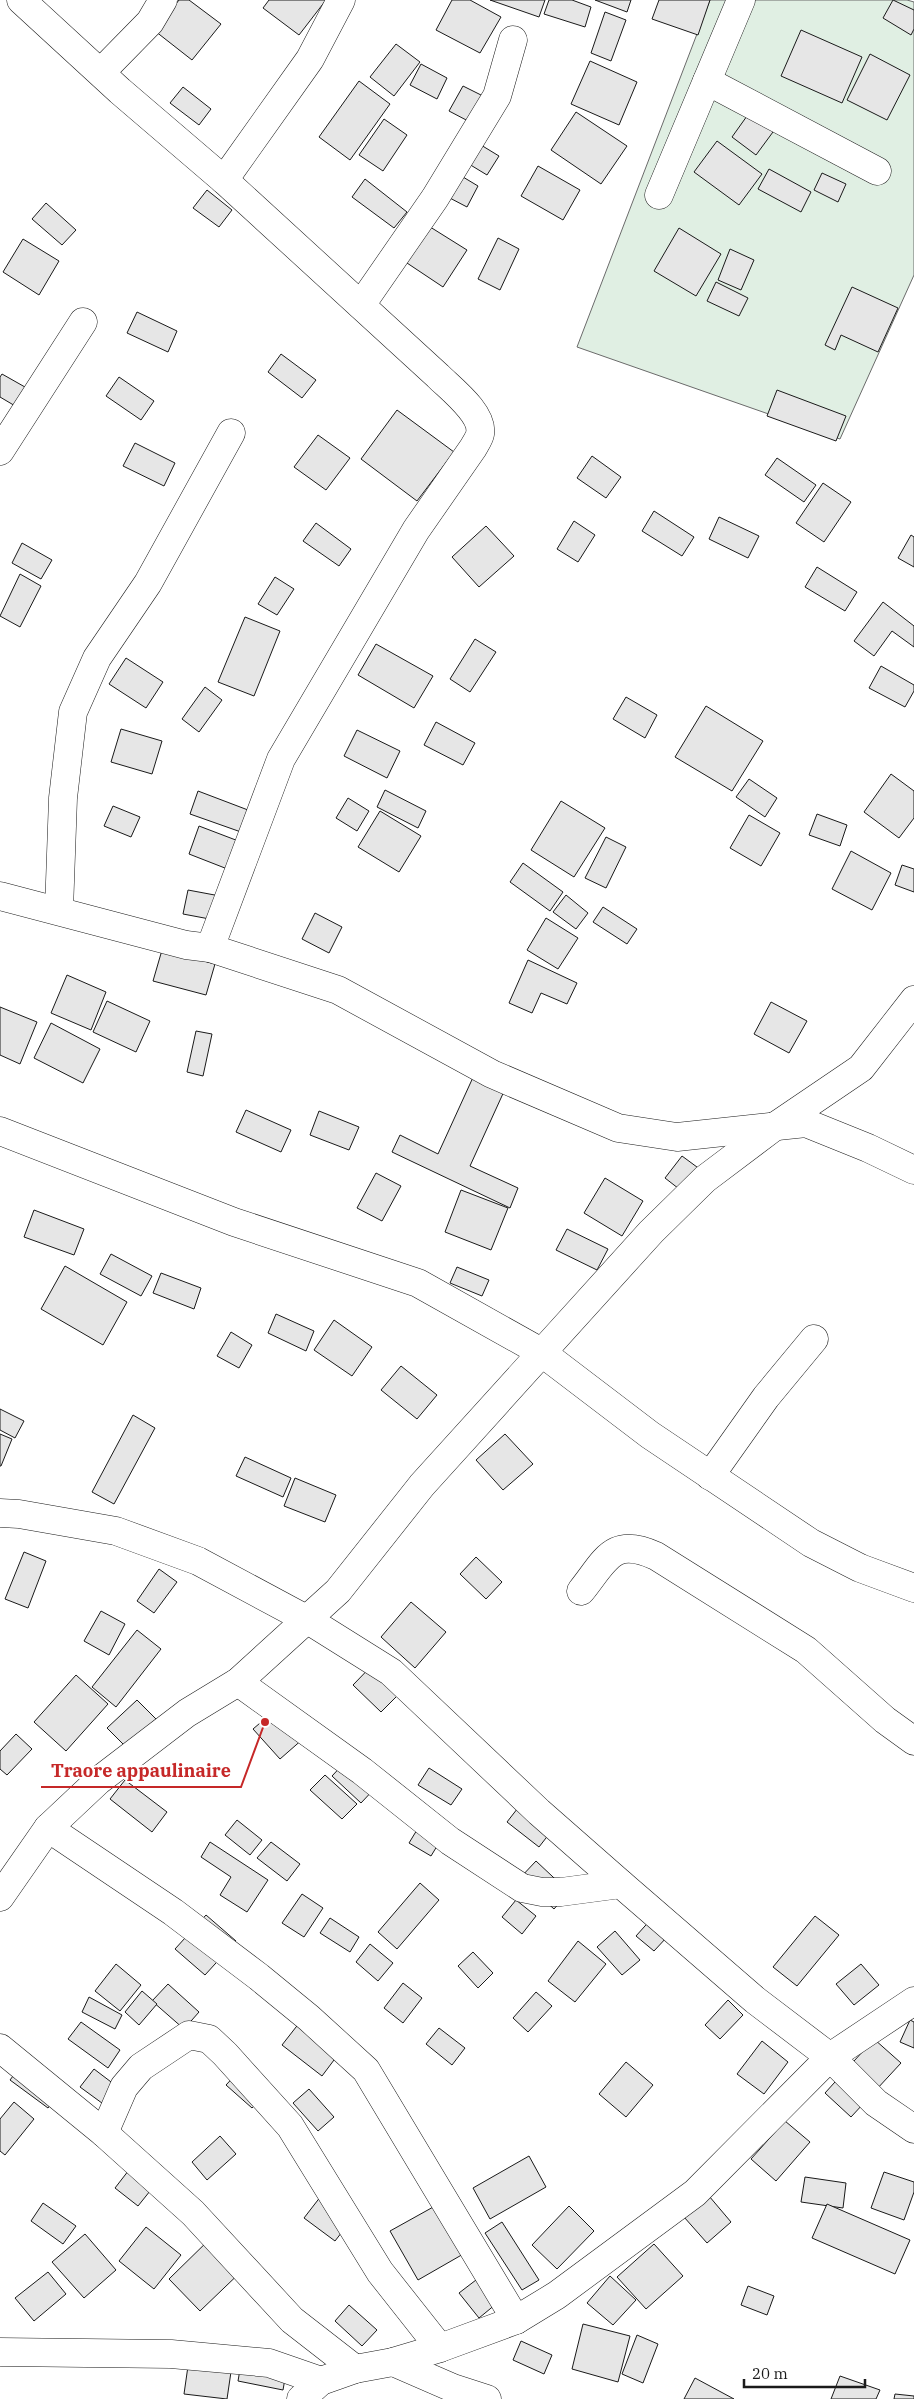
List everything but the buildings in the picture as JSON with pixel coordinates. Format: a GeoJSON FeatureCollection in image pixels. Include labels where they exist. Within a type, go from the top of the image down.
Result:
{"type":"FeatureCollection","features":[{"type":"Feature","properties":{"kind":"street"},"geometry":{"type":"LineString","coordinates":[[21,0],[120,91],[224,180],[361,305],[471,409],[480,424],[480,435],[473,448],[416,530],[282,759],[210,948]]}},
{"type":"Feature","properties":{"kind":"street"},"geometry":{"type":"LineString","coordinates":[[101,72],[150,22],[164,0]]}},
{"type":"Feature","properties":{"kind":"street"},"geometry":{"type":"LineString","coordinates":[[224,180],[310,60],[341,0]]}},
{"type":"Feature","properties":{"kind":"street"},"geometry":{"type":"LineString","coordinates":[[659,195],[741,0]]}},
{"type":"Feature","properties":{"kind":"street"},"geometry":{"type":"LineString","coordinates":[[361,305],[435,198],[497,96],[513,40]]}},
{"type":"Feature","properties":{"kind":"street"},"geometry":{"type":"LineString","coordinates":[[707,81],[877,172]]}},
{"type":"Feature","properties":{"kind":"street"},"geometry":{"type":"LineString","coordinates":[[0,451],[83,322]]}},
{"type":"Feature","properties":{"kind":"street"},"geometry":{"type":"LineString","coordinates":[[59,910],[63,798],[73,712],[97,658],[148,583],[231,434]]}},
{"type":"Feature","properties":{"kind":"street"},"geometry":{"type":"LineString","coordinates":[[0,896],[186,945],[210,948],[338,990],[492,1074],[618,1128],[677,1137],[806,1123],[868,1148],[914,1170]]}},
{"type":"Feature","properties":{"kind":"street"},"geometry":{"type":"LineString","coordinates":[[0,1898],[48,1828],[98,1781],[187,1713],[238,1682],[338,1591],[422,1485],[651,1232],[705,1179],[774,1127],[861,1068],[914,1000]]}},
{"type":"Feature","properties":{"kind":"street"},"geometry":{"type":"LineString","coordinates":[[0,1131],[234,1222],[418,1284],[541,1352],[650,1435],[811,1543],[860,1568],[914,1588]]}},
{"type":"Feature","properties":{"kind":"street"},"geometry":{"type":"LineString","coordinates":[[710,1476],[766,1397],[814,1339]]}},
{"type":"Feature","properties":{"kind":"street"},"geometry":{"type":"LineString","coordinates":[[0,1513],[19,1514],[116,1531],[198,1561],[308,1620],[391,1672],[539,1812],[620,1884],[755,2000],[830,2057],[876,2103],[914,2129]]}},
{"type":"Feature","properties":{"kind":"street"},"geometry":{"type":"LineString","coordinates":[[581,1591],[612,1552],[627,1548],[648,1552],[806,1650],[884,1720],[914,1741]]}},
{"type":"Feature","properties":{"kind":"street"},"geometry":{"type":"LineString","coordinates":[[238,1682],[362,1771],[450,1841],[522,1888],[542,1892],[561,1892],[620,1884]]}},
{"type":"Feature","properties":{"kind":"street"},"geometry":{"type":"LineString","coordinates":[[48,1828],[173,1912],[259,1977],[309,2018],[366,2070],[516,2320]]}},
{"type":"Feature","properties":{"kind":"street"},"geometry":{"type":"LineString","coordinates":[[301,2399],[321,2381],[355,2369],[393,2362],[440,2348],[516,2320],[557,2295],[695,2193],[830,2057],[914,2001]]}},
{"type":"Feature","properties":{"kind":"street"},"geometry":{"type":"LineString","coordinates":[[104,2133],[124,2087],[141,2067],[189,2034],[209,2040],[225,2054],[290,2126],[380,2272],[440,2348]]}},
{"type":"Feature","properties":{"kind":"street"},"geometry":{"type":"LineString","coordinates":[[0,2048],[104,2133],[193,2213],[292,2320],[355,2369]]}},
{"type":"Feature","properties":{"kind":"street"},"geometry":{"type":"LineString","coordinates":[[0,2352],[171,2354],[269,2363],[321,2381]]}},
{"type":"Feature","properties":{"kind":"street"},"geometry":{"type":"LineString","coordinates":[[393,2362],[451,2394],[487,2399]]}},
{"type":"Feature","properties":{"kind":"green space"},"geometry":{"type":"Polygon","coordinates":[[[710,0],[907,0],[914,2],[914,275],[840,439],[577,347],[710,0]]]}},
{"type":"Feature","properties":{"kind":"place","name":"Traore appaulinaire"},"geometry":{"type":"Point","coordinates":[265,1722]}}]}
